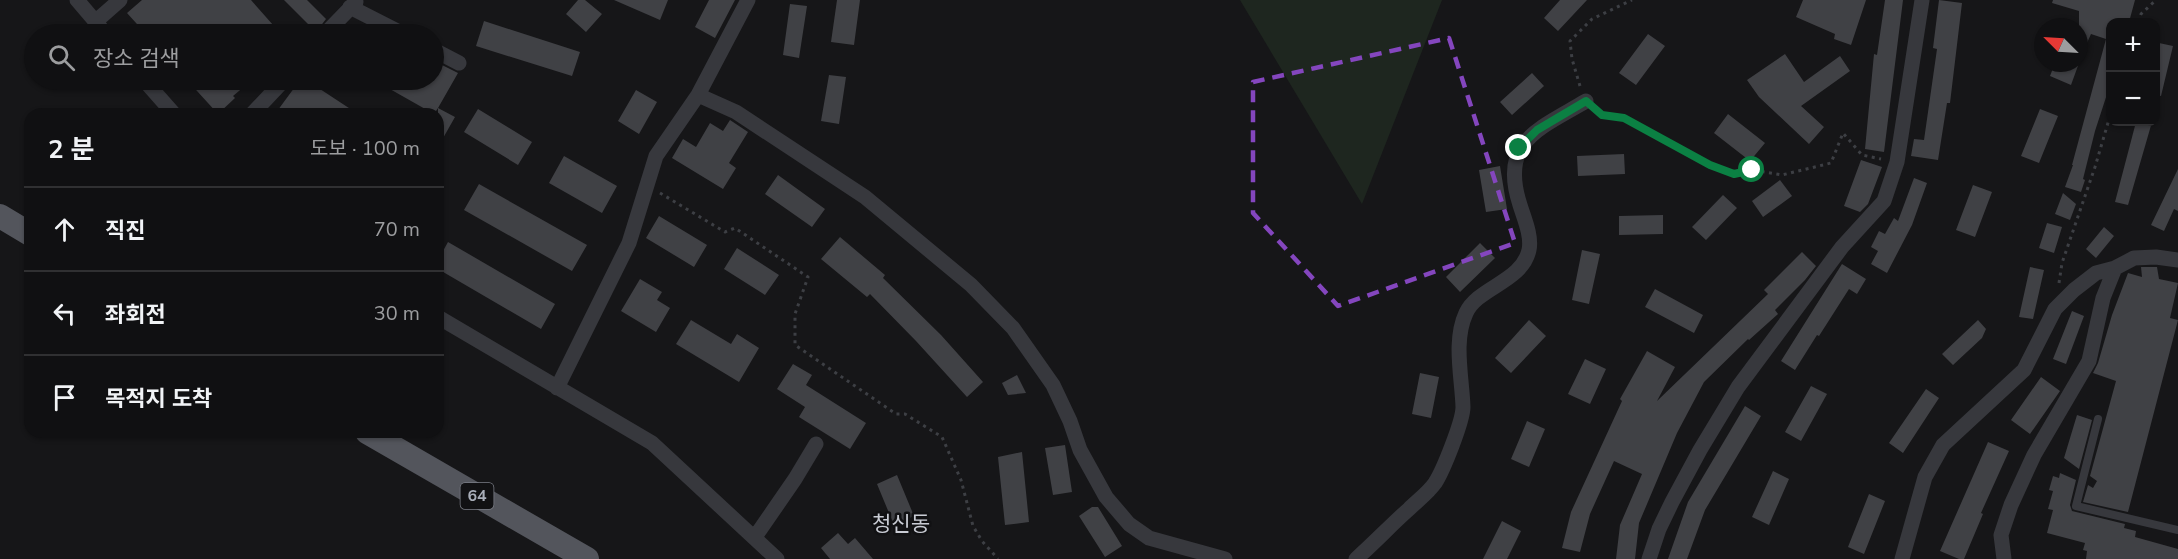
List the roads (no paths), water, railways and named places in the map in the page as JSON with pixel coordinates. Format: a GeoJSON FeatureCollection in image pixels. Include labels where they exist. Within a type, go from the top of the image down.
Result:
{"type":"FeatureCollection","features":[{"type":"Feature","properties":{"kind":"main road"},"geometry":{"type":"LineString","coordinates":[[0,216],[24,230]]}},
{"type":"Feature","properties":{"kind":"main road","name":"64"},"geometry":{"type":"LineString","coordinates":[[377,438],[587,559]]}},
{"type":"Feature","properties":{"kind":"street"},"geometry":{"type":"LineString","coordinates":[[77,0],[95,22],[120,0]]}},
{"type":"Feature","properties":{"kind":"street"},"geometry":{"type":"LineString","coordinates":[[557,388],[629,243],[656,156],[698,95],[748,0]]}},
{"type":"Feature","properties":{"kind":"street"},"geometry":{"type":"LineString","coordinates":[[1649,559],[1659,529],[1672,502],[1738,387],[1842,247],[1884,201],[1898,162],[1922,0]]}},
{"type":"Feature","properties":{"kind":"street"},"geometry":{"type":"LineString","coordinates":[[335,24],[354,4],[387,24]]}},
{"type":"Feature","properties":{"kind":"street"},"geometry":{"type":"LineString","coordinates":[[444,55],[459,63]]}},
{"type":"Feature","properties":{"kind":"street"},"geometry":{"type":"LineString","coordinates":[[153,90],[169,108]]}},
{"type":"Feature","properties":{"kind":"street"},"geometry":{"type":"LineString","coordinates":[[258,108],[275,90]]}},
{"type":"Feature","properties":{"kind":"street"},"geometry":{"type":"LineString","coordinates":[[698,95],[736,112],[865,197],[971,285],[1013,328],[1053,385],[1080,450],[1106,497],[1129,524],[1149,538],[1225,559]]}},
{"type":"Feature","properties":{"kind":"street"},"geometry":{"type":"LineString","coordinates":[[1356,559],[1435,483],[1452,446],[1463,411],[1460,330],[1467,310],[1485,293],[1518,271],[1529,250],[1527,225],[1515,184],[1514,168],[1519,148],[1537,130],[1586,101]]}},
{"type":"Feature","properties":{"kind":"street"},"geometry":{"type":"LineString","coordinates":[[1902,559],[1925,477],[1943,445],[2024,370],[2055,309],[2096,273],[2115,268],[2134,258],[2156,257],[2178,260]]}},
{"type":"Feature","properties":{"kind":"street"},"geometry":{"type":"LineString","coordinates":[[2004,559],[2001,535],[2011,505],[2034,455],[2089,361],[2103,298],[2115,268]]}},
{"type":"Feature","properties":{"kind":"street"},"geometry":{"type":"LineString","coordinates":[[444,321],[652,443],[777,559]]}},
{"type":"Feature","properties":{"kind":"street"},"geometry":{"type":"LineString","coordinates":[[755,537],[816,444]]}},
{"type":"Feature","properties":{"kind":"lane"},"geometry":{"type":"LineString","coordinates":[[2098,419],[2076,506],[2178,530]]}},
{"type":"Feature","properties":{"kind":"district","name":"청신동"},"geometry":{"type":"Point","coordinates":[901,524]}}]}
